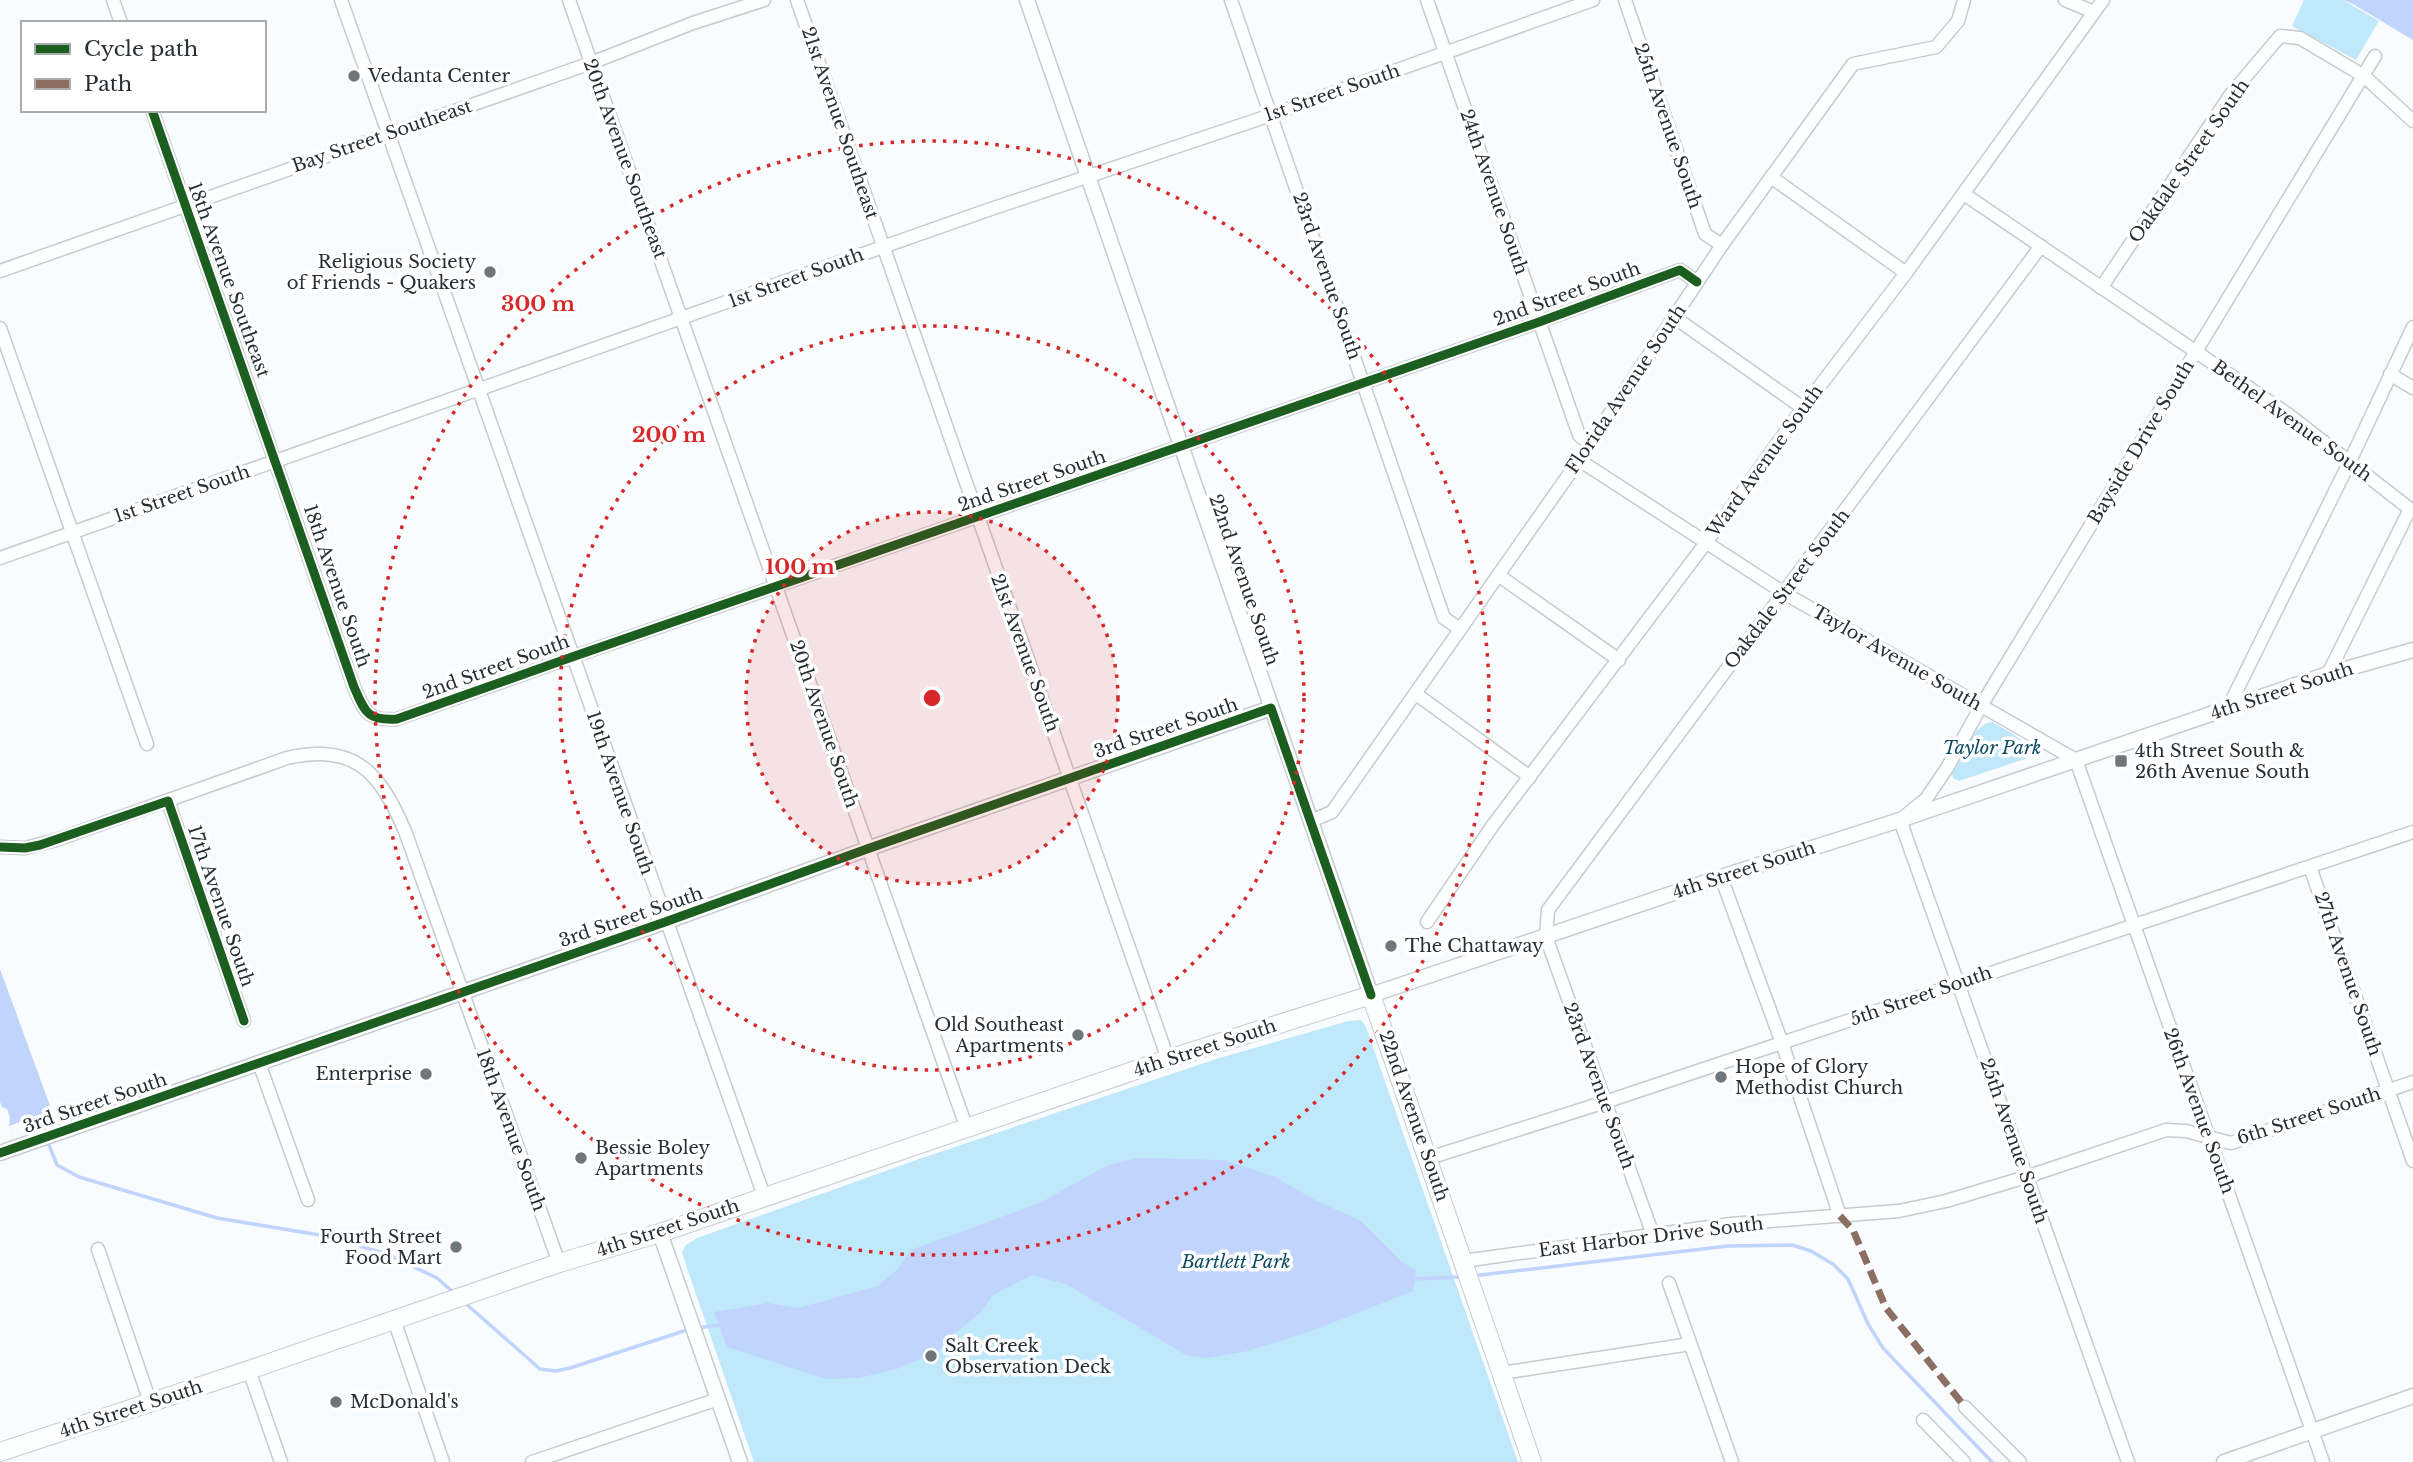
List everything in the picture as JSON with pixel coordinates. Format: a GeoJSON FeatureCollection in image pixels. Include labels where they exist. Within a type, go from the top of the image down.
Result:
{"type":"FeatureCollection","features":[{"type":"Feature","properties":{"kind":"main road","name":"4th Street South"},"geometry":{"type":"LineString","coordinates":[[0,1452],[559,1263],[660,1233],[1168,1059],[1371,995]]}},
{"type":"Feature","properties":{"kind":"main road","name":"22nd Avenue South"},"geometry":{"type":"LineString","coordinates":[[1371,995],[1532,1462]]}},
{"type":"Feature","properties":{"kind":"street"},"geometry":{"type":"LineString","coordinates":[[113,0],[120,21]]}},
{"type":"Feature","properties":{"kind":"street","name":"19th Avenue South"},"geometry":{"type":"LineString","coordinates":[[341,0],[764,1196]]}},
{"type":"Feature","properties":{"kind":"street","name":"20th Avenue Southeast"},"geometry":{"type":"LineString","coordinates":[[569,0],[682,318]]}},
{"type":"Feature","properties":{"kind":"street","name":"Bay Street Southeast"},"geometry":{"type":"LineString","coordinates":[[0,271],[764,0]]}},
{"type":"Feature","properties":{"kind":"street","name":"21st Avenue Southeast"},"geometry":{"type":"LineString","coordinates":[[797,0],[883,246]]}},
{"type":"Feature","properties":{"kind":"street","name":"22nd Avenue South"},"geometry":{"type":"LineString","coordinates":[[1027,0],[1371,995]]}},
{"type":"Feature","properties":{"kind":"street","name":"23rd Avenue South"},"geometry":{"type":"LineString","coordinates":[[1231,0],[1444,618],[1460,629]]}},
{"type":"Feature","properties":{"kind":"street","name":"24th Avenue South"},"geometry":{"type":"LineString","coordinates":[[1427,0],[1579,435],[1590,444]]}},
{"type":"Feature","properties":{"kind":"street","name":"1st Street South"},"geometry":{"type":"LineString","coordinates":[[0,558],[883,246],[1271,115],[1593,0]]}},
{"type":"Feature","properties":{"kind":"street","name":"25th Avenue South"},"geometry":{"type":"LineString","coordinates":[[1625,0],[1705,234],[1722,245]]}},
{"type":"Feature","properties":{"kind":"street","name":"Florida Avenue South"},"geometry":{"type":"LineString","coordinates":[[1311,821],[1332,811],[1416,694],[1590,444],[1722,245],[1853,64],[1936,47],[1958,21],[1964,0]]}},
{"type":"Feature","properties":{"kind":"street"},"geometry":{"type":"LineString","coordinates":[[2065,0],[2094,12]]}},
{"type":"Feature","properties":{"kind":"street","name":"Ward Avenue South"},"geometry":{"type":"LineString","coordinates":[[1427,922],[1493,825],[1906,273],[2103,0]]}},
{"type":"Feature","properties":{"kind":"street","name":"Oakdale Street South"},"geometry":{"type":"LineString","coordinates":[[2101,288],[2231,94],[2280,36],[2300,38],[2364,76]]}},
{"type":"Feature","properties":{"kind":"street","name":"Bayside Drive South"},"geometry":{"type":"LineString","coordinates":[[1900,820],[1926,799],[1947,768],[1981,706],[2375,56]]}},
{"type":"Feature","properties":{"kind":"street"},"geometry":{"type":"LineString","coordinates":[[2364,76],[2413,121]]}},
{"type":"Feature","properties":{"kind":"street","name":"18th Avenue Southeast"},"geometry":{"type":"LineString","coordinates":[[153,112],[276,461]]}},
{"type":"Feature","properties":{"kind":"street"},"geometry":{"type":"LineString","coordinates":[[1771,177],[1906,273]]}},
{"type":"Feature","properties":{"kind":"street","name":"Bethel Avenue South"},"geometry":{"type":"LineString","coordinates":[[1964,194],[2289,415],[2410,509],[2328,674]]}},
{"type":"Feature","properties":{"kind":"street","name":"21st Avenue South"},"geometry":{"type":"LineString","coordinates":[[883,246],[1168,1059]]}},
{"type":"Feature","properties":{"kind":"street","name":"Oakdale Street South"},"geometry":{"type":"LineString","coordinates":[[1546,937],[1548,910],[2041,246]]}},
{"type":"Feature","properties":{"kind":"street","name":"2nd Street South"},"geometry":{"type":"LineString","coordinates":[[374,718],[397,719],[1539,322],[1680,270],[1697,282]]}},
{"type":"Feature","properties":{"kind":"street"},"geometry":{"type":"LineString","coordinates":[[1674,317],[1803,408]]}},
{"type":"Feature","properties":{"kind":"street","name":"20th Avenue South"},"geometry":{"type":"LineString","coordinates":[[682,318],[967,1129]]}},
{"type":"Feature","properties":{"kind":"street"},"geometry":{"type":"LineString","coordinates":[[2228,708],[2413,327]]}},
{"type":"Feature","properties":{"kind":"street"},"geometry":{"type":"LineString","coordinates":[[0,328],[147,744]]}},
{"type":"Feature","properties":{"kind":"street"},"geometry":{"type":"LineString","coordinates":[[2390,374],[2413,388]]}},
{"type":"Feature","properties":{"kind":"street","name":"Taylor Avenue South"},"geometry":{"type":"LineString","coordinates":[[1579,460],[1784,593],[2076,760]]}},
{"type":"Feature","properties":{"kind":"street","name":"18th Avenue South"},"geometry":{"type":"LineString","coordinates":[[276,461],[354,687],[365,710],[374,718]]}},
{"type":"Feature","properties":{"kind":"street"},"geometry":{"type":"LineString","coordinates":[[1498,575],[1619,660]]}},
{"type":"Feature","properties":{"kind":"street","name":"4th Street South"},"geometry":{"type":"LineString","coordinates":[[1371,995],[1721,877],[1900,820],[2328,674],[2413,650]]}},
{"type":"Feature","properties":{"kind":"street"},"geometry":{"type":"LineString","coordinates":[[1416,694],[1530,777]]}},
{"type":"Feature","properties":{"kind":"street","name":"3rd Street South"},"geometry":{"type":"LineString","coordinates":[[0,1153],[1271,708]]}},
{"type":"Feature","properties":{"kind":"street","name":"18th Avenue South"},"geometry":{"type":"LineString","coordinates":[[168,801],[287,758],[309,753],[335,755],[365,767],[381,782],[405,831],[559,1263]]}},
{"type":"Feature","properties":{"kind":"street","name":"26th Avenue South"},"geometry":{"type":"LineString","coordinates":[[2076,760],[2323,1462]]}},
{"type":"Feature","properties":{"kind":"street"},"geometry":{"type":"LineString","coordinates":[[0,847],[25,848],[40,845],[168,801]]}},
{"type":"Feature","properties":{"kind":"street","name":"17th Avenue South"},"geometry":{"type":"LineString","coordinates":[[168,801],[244,1021]]}},
{"type":"Feature","properties":{"kind":"street","name":"25th Avenue South"},"geometry":{"type":"LineString","coordinates":[[1900,820],[2128,1462]]}},
{"type":"Feature","properties":{"kind":"street","name":"5th Street South"},"geometry":{"type":"LineString","coordinates":[[1429,1158],[1605,1102],[2413,832]]}},
{"type":"Feature","properties":{"kind":"street","name":"27th Avenue South"},"geometry":{"type":"LineString","coordinates":[[2310,867],[2413,1161]]}},
{"type":"Feature","properties":{"kind":"street"},"geometry":{"type":"LineString","coordinates":[[1721,877],[1782,1042],[1840,1216]]}},
{"type":"Feature","properties":{"kind":"street","name":"23rd Avenue South"},"geometry":{"type":"LineString","coordinates":[[1546,937],[1653,1235]]}},
{"type":"Feature","properties":{"kind":"street"},"geometry":{"type":"LineString","coordinates":[[259,1063],[308,1200]]}},
{"type":"Feature","properties":{"kind":"street","name":"6th Street South"},"geometry":{"type":"LineString","coordinates":[[1840,1216],[1899,1211],[1947,1201],[2165,1130],[2186,1131],[2231,1143],[2413,1082]]}},
{"type":"Feature","properties":{"kind":"street","name":"East Harbor Drive South"},"geometry":{"type":"LineString","coordinates":[[1463,1261],[1731,1224],[1840,1216]]}},
{"type":"Feature","properties":{"kind":"street"},"geometry":{"type":"LineString","coordinates":[[660,1233],[740,1462]]}},
{"type":"Feature","properties":{"kind":"street"},"geometry":{"type":"LineString","coordinates":[[98,1249],[150,1402]]}},
{"type":"Feature","properties":{"kind":"street"},"geometry":{"type":"LineString","coordinates":[[1669,1283],[1732,1462]]}},
{"type":"Feature","properties":{"kind":"street"},"geometry":{"type":"LineString","coordinates":[[394,1320],[443,1462]]}},
{"type":"Feature","properties":{"kind":"street"},"geometry":{"type":"LineString","coordinates":[[1502,1373],[1690,1343]]}},
{"type":"Feature","properties":{"kind":"street"},"geometry":{"type":"LineString","coordinates":[[249,1370],[281,1462]]}},
{"type":"Feature","properties":{"kind":"street"},"geometry":{"type":"LineString","coordinates":[[2224,1462],[2413,1396]]}},
{"type":"Feature","properties":{"kind":"street"},"geometry":{"type":"LineString","coordinates":[[532,1462],[718,1399]]}},
{"type":"Feature","properties":{"kind":"street"},"geometry":{"type":"LineString","coordinates":[[1965,1407],[2021,1462]]}},
{"type":"Feature","properties":{"kind":"street"},"geometry":{"type":"LineString","coordinates":[[1923,1420],[1964,1462]]}},
{"type":"Feature","properties":{"kind":"green space"},"geometry":{"type":"Polygon","coordinates":[[[2304,0],[2343,0],[2379,21],[2356,60],[2292,26],[2304,0]]]}},
{"type":"Feature","properties":{"kind":"green space","name":"Taylor Park"},"geometry":{"type":"Polygon","coordinates":[[[1992,722],[2024,743],[2029,755],[2025,759],[1959,781],[1953,778],[1952,772],[1973,735],[1978,729],[1992,722]]]}},
{"type":"Feature","properties":{"kind":"green space","name":"Bartlett Park"},"geometry":{"type":"Polygon","coordinates":[[[1361,1020],[1366,1027],[1518,1462],[754,1462],[682,1252],[686,1245],[697,1238],[925,1157],[1216,1059],[1348,1021],[1361,1020]]]}},
{"type":"Feature","properties":{"kind":"shaded area"},"geometry":{"type":"Polygon","coordinates":[[[2343,0],[2413,0],[2413,40],[2353,4],[2343,0]]]}},
{"type":"Feature","properties":{"kind":"shaded area"},"geometry":{"type":"Polygon","coordinates":[[[0,969],[60,1133],[17,1147],[9,1126],[7,1109],[2,1107],[0,1102],[0,969]]]}},
{"type":"Feature","properties":{"kind":"shaded area"},"geometry":{"type":"Polygon","coordinates":[[[1138,1158],[1223,1160],[1273,1176],[1315,1200],[1361,1221],[1401,1261],[1416,1271],[1413,1291],[1314,1330],[1248,1351],[1206,1358],[1186,1355],[1066,1284],[1032,1275],[993,1295],[981,1312],[951,1336],[941,1349],[900,1368],[859,1378],[826,1379],[727,1347],[714,1312],[768,1303],[798,1308],[878,1286],[898,1269],[911,1250],[1040,1203],[1106,1166],[1138,1158]]]}},
{"type":"Feature","properties":{"kind":"pier"},"geometry":{"type":"Polygon","coordinates":[[[55,1109],[63,1133],[18,1150],[9,1126],[55,1109]]]}},
{"type":"Feature","properties":{"kind":"waterway"},"geometry":{"type":"LineString","coordinates":[[47,1140],[57,1165],[79,1177],[217,1218],[326,1236],[387,1254],[437,1278],[453,1292]]}},
{"type":"Feature","properties":{"kind":"waterway"},"geometry":{"type":"LineString","coordinates":[[1472,1276],[1728,1246],[1792,1245],[1811,1251],[1833,1264],[1848,1279],[1868,1324],[1883,1348],[1992,1462]]}},
{"type":"Feature","properties":{"kind":"waterway"},"geometry":{"type":"LineString","coordinates":[[1413,1279],[1461,1277]]}},
{"type":"Feature","properties":{"kind":"waterway"},"geometry":{"type":"LineString","coordinates":[[464,1302],[540,1369],[556,1371],[690,1329]]}},
{"type":"Feature","properties":{"kind":"waterway"},"geometry":{"type":"LineString","coordinates":[[697,1328],[721,1325]]}},
{"type":"Feature","properties":{"kind":"marked path"},"geometry":{"type":"LineString","coordinates":[[1840,1216],[1853,1230],[1886,1308],[1965,1407]]}},
{"type":"Feature","properties":{"kind":"cycle path"},"geometry":{"type":"LineString","coordinates":[[153,112],[354,687],[368,713],[387,719],[397,719],[1539,322],[1680,270],[1697,282]]}},
{"type":"Feature","properties":{"kind":"cycle path"},"geometry":{"type":"LineString","coordinates":[[0,1153],[1271,708],[1371,995]]}},
{"type":"Feature","properties":{"kind":"cycle path"},"geometry":{"type":"LineString","coordinates":[[0,847],[25,848],[40,845],[168,801],[244,1021]]}},
{"type":"Feature","properties":{"kind":"place","name":"Vedanta Center"},"geometry":{"type":"Point","coordinates":[354,76]}},
{"type":"Feature","properties":{"kind":"place","name":"Religious Society of Friends - Quakers"},"geometry":{"type":"Point","coordinates":[490,272]}},
{"type":"Feature","properties":{"kind":"place","name":"4th Street South & 26th Avenue South"},"geometry":{"type":"Point","coordinates":[2121,761]}},
{"type":"Feature","properties":{"kind":"place","name":"The Chattaway"},"geometry":{"type":"Point","coordinates":[1391,946]}},
{"type":"Feature","properties":{"kind":"place","name":"Old Southeast Apartments"},"geometry":{"type":"Point","coordinates":[1078,1035]}},
{"type":"Feature","properties":{"kind":"place","name":"Enterprise"},"geometry":{"type":"Point","coordinates":[426,1074]}},
{"type":"Feature","properties":{"kind":"place","name":"Hope of Glory Methodist Church"},"geometry":{"type":"Point","coordinates":[1721,1077]}},
{"type":"Feature","properties":{"kind":"place","name":"Bessie Boley Apartments"},"geometry":{"type":"Point","coordinates":[581,1158]}},
{"type":"Feature","properties":{"kind":"place","name":"Fourth Street Food Mart"},"geometry":{"type":"Point","coordinates":[456,1247]}},
{"type":"Feature","properties":{"kind":"place","name":"Salt Creek Observation Deck"},"geometry":{"type":"Point","coordinates":[931,1356]}},
{"type":"Feature","properties":{"kind":"place","name":"McDonald's"},"geometry":{"type":"Point","coordinates":[336,1402]}}]}
